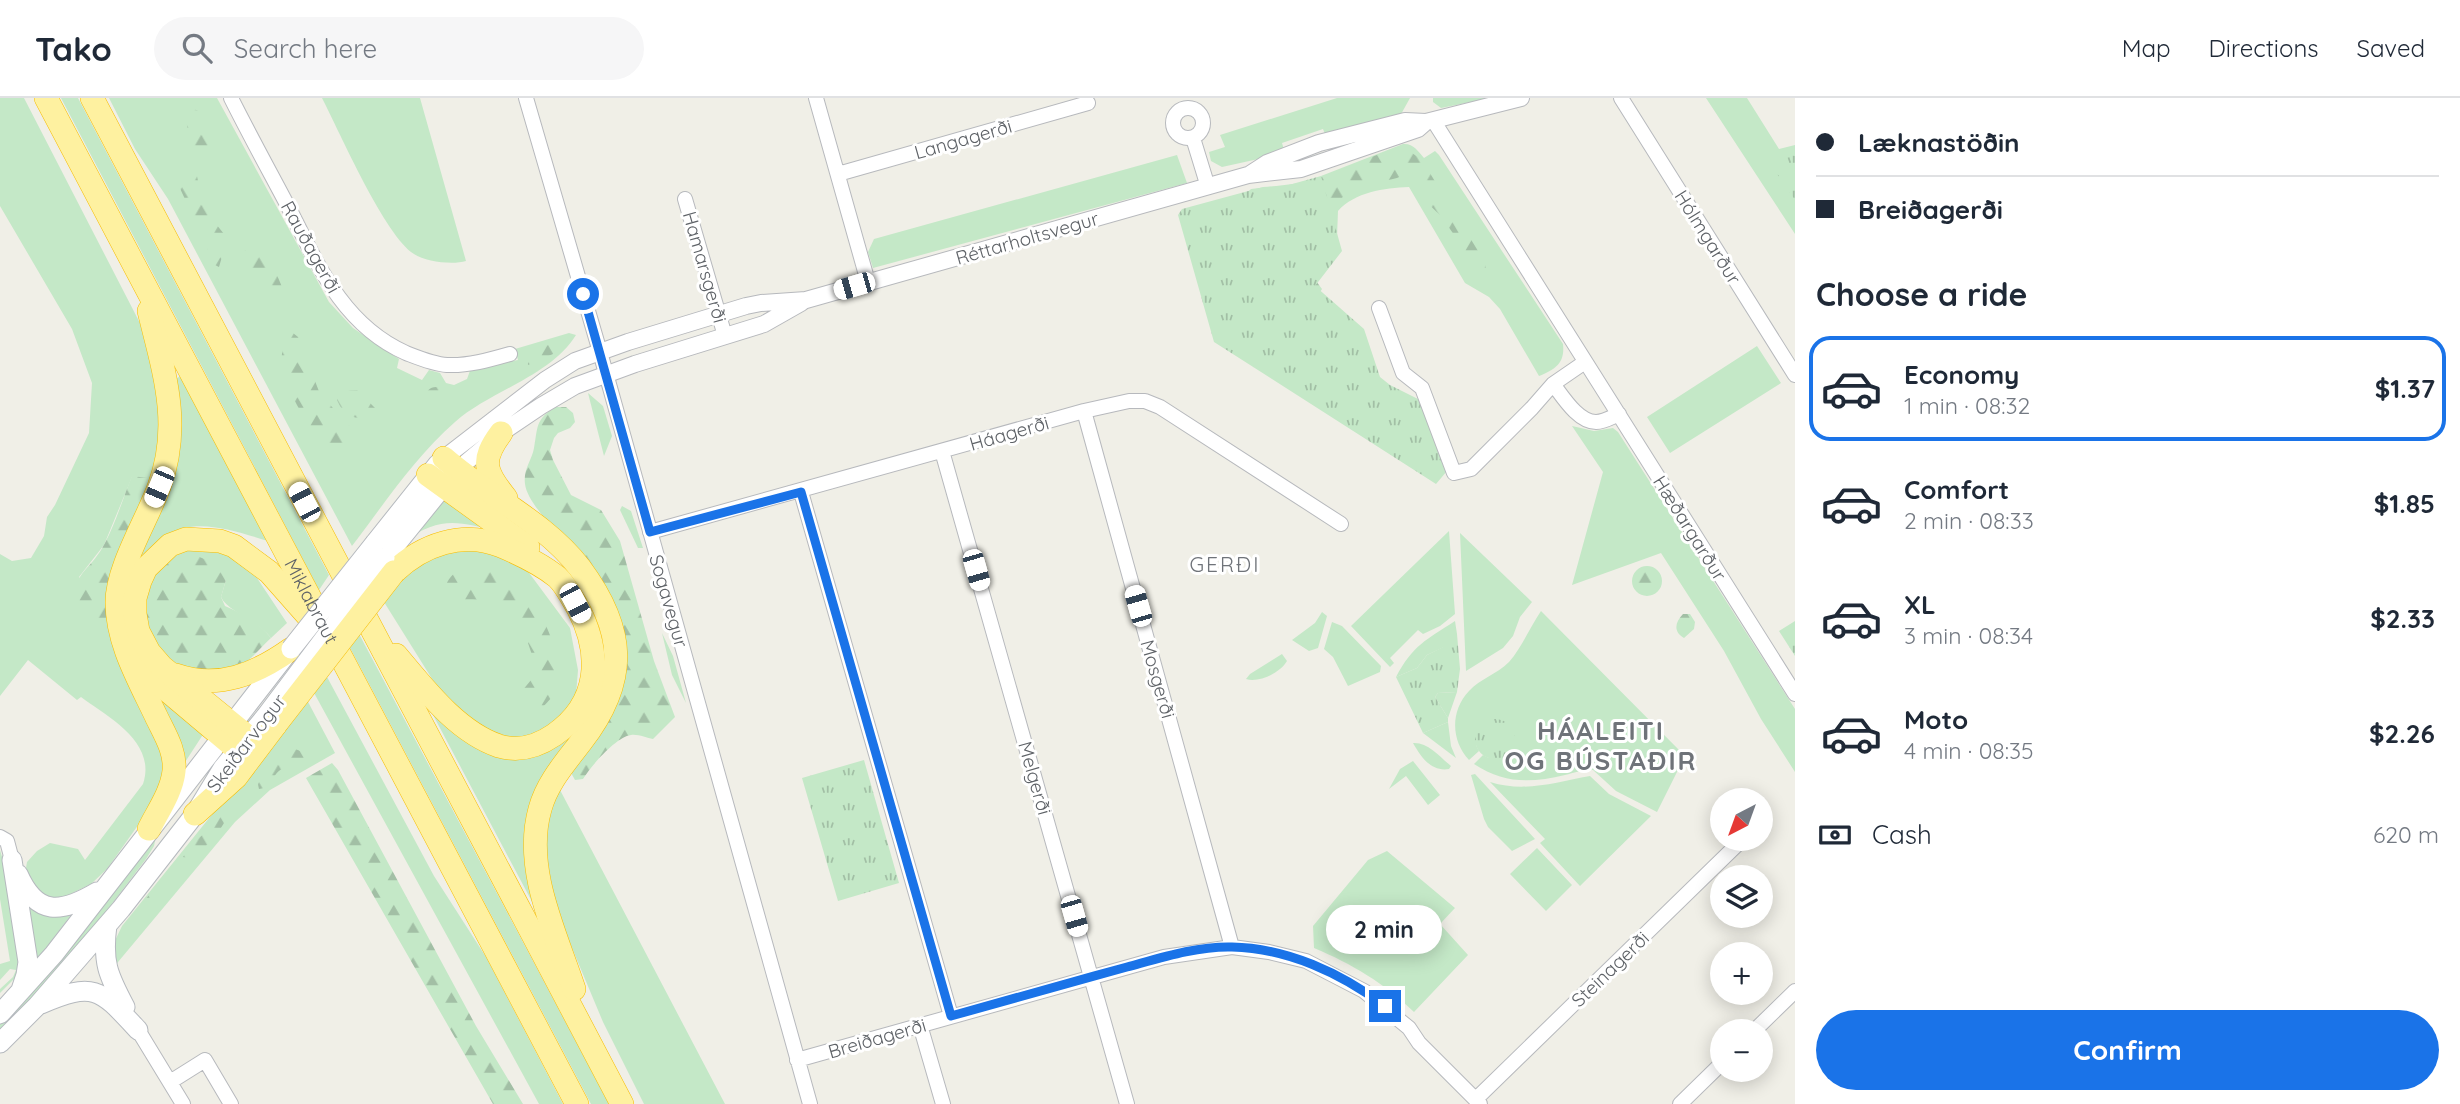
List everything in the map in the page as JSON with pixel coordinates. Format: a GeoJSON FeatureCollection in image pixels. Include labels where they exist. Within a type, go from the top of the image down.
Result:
{"type":"FeatureCollection","features":[{"type":"Feature","properties":{"kind":"highway","name":"Miklabraut"},"geometry":{"type":"LineString","coordinates":[[46,98],[577,1104]]}},
{"type":"Feature","properties":{"kind":"highway","name":"Miklabraut"},"geometry":{"type":"LineString","coordinates":[[92,98],[622,1104]]}},
{"type":"Feature","properties":{"kind":"highway"},"geometry":{"type":"LineString","coordinates":[[139,274],[163,367],[171,411],[171,439],[159,487],[121,576],[117,599],[118,621],[125,649],[168,740],[174,759],[170,786],[149,829]]}},
{"type":"Feature","properties":{"kind":"highway"},"geometry":{"type":"LineString","coordinates":[[500,433],[486,458],[488,470],[500,490],[530,522],[554,541],[579,567],[606,611],[613,629],[615,675],[599,718],[552,780],[540,808],[536,832],[538,879],[593,1049]]}},
{"type":"Feature","properties":{"kind":"highway"},"geometry":{"type":"LineString","coordinates":[[366,619],[415,678],[450,714],[474,734],[499,746],[519,749],[543,743],[561,730],[588,698],[594,671],[588,628],[549,563],[443,472]]}},
{"type":"Feature","properties":{"kind":"highway"},"geometry":{"type":"LineString","coordinates":[[443,472],[530,522]]}},
{"type":"Feature","properties":{"kind":"highway"},"geometry":{"type":"LineString","coordinates":[[235,737],[149,652],[138,631],[135,598],[146,568],[170,545],[186,539],[220,541],[234,547],[269,572],[297,602],[348,672]]}},
{"type":"Feature","properties":{"kind":"highway"},"geometry":{"type":"LineString","coordinates":[[195,814],[236,777],[271,720],[385,558],[406,560],[440,542],[466,539],[494,543],[506,548],[558,578]]}},
{"type":"Feature","properties":{"kind":"highway"},"geometry":{"type":"LineString","coordinates":[[125,649],[142,671],[235,737]]}},
{"type":"Feature","properties":{"kind":"highway"},"geometry":{"type":"LineString","coordinates":[[169,673],[193,681],[211,682],[245,675],[291,649]]}},
{"type":"Feature","properties":{"kind":"main road","name":"Skeiðarvogur"},"geometry":{"type":"LineString","coordinates":[[0,1043],[37,1006],[163,857],[195,814],[223,768],[251,699],[291,649],[385,558],[443,472]]}},
{"type":"Feature","properties":{"kind":"main road","name":"Skeiðarvogur"},"geometry":{"type":"LineString","coordinates":[[0,1014],[54,954],[149,829],[235,737],[271,720]]}},
{"type":"Feature","properties":{"kind":"main road"},"geometry":{"type":"LineString","coordinates":[[12,860],[30,896],[47,907],[58,909],[104,888]]}},
{"type":"Feature","properties":{"kind":"main road"},"geometry":{"type":"LineString","coordinates":[[12,860],[28,962],[19,994]]}},
{"type":"Feature","properties":{"kind":"main road"},"geometry":{"type":"LineString","coordinates":[[107,925],[104,956],[107,970],[138,1030]]}},
{"type":"Feature","properties":{"kind":"main road"},"geometry":{"type":"LineString","coordinates":[[37,1006],[71,991],[96,992],[106,996],[138,1030]]}},
{"type":"Feature","properties":{"kind":"street","name":"Rauðagerði"},"geometry":{"type":"LineString","coordinates":[[231,98],[324,278],[363,326],[397,349],[420,359],[445,365],[510,355]]}},
{"type":"Feature","properties":{"kind":"street","name":"Sogavegur"},"geometry":{"type":"LineString","coordinates":[[526,98],[600,352],[810,1104]]}},
{"type":"Feature","properties":{"kind":"street"},"geometry":{"type":"LineString","coordinates":[[816,98],[868,282]]}},
{"type":"Feature","properties":{"kind":"street","name":"Réttarholtsvegur"},"geometry":{"type":"LineString","coordinates":[[443,472],[545,380],[575,361],[600,352],[719,314],[761,303],[806,300],[1248,175],[1287,173],[1330,161],[1373,143],[1418,129],[1430,121],[1521,98]]}},
{"type":"Feature","properties":{"kind":"street","name":"Hólmgarður"},"geometry":{"type":"LineString","coordinates":[[1621,98],[1795,375]]}},
{"type":"Feature","properties":{"kind":"street","name":"Langagerði"},"geometry":{"type":"LineString","coordinates":[[838,174],[1088,103]]}},
{"type":"Feature","properties":{"kind":"street","name":"Hæðargarður"},"geometry":{"type":"LineString","coordinates":[[1430,121],[1795,694]]}},
{"type":"Feature","properties":{"kind":"street"},"geometry":{"type":"LineString","coordinates":[[1193,138],[1208,187]]}},
{"type":"Feature","properties":{"kind":"street","name":"Hamarsgerði"},"geometry":{"type":"LineString","coordinates":[[685,199],[725,336]]}},
{"type":"Feature","properties":{"kind":"street","name":"Réttarholtsvegur"},"geometry":{"type":"LineString","coordinates":[[443,472],[575,386],[605,373],[764,324],[806,300]]}},
{"type":"Feature","properties":{"kind":"street"},"geometry":{"type":"LineString","coordinates":[[1379,308],[1403,373],[1422,388],[1454,473],[1471,468],[1553,384],[1586,362]]}},
{"type":"Feature","properties":{"kind":"street"},"geometry":{"type":"LineString","coordinates":[[1553,384],[1576,412],[1589,421],[1600,422],[1619,414]]}},
{"type":"Feature","properties":{"kind":"street","name":"Háagerði"},"geometry":{"type":"LineString","coordinates":[[650,532],[1084,411],[1129,401],[1145,401],[1160,407],[1341,524]]}},
{"type":"Feature","properties":{"kind":"street","name":"Mosgerði"},"geometry":{"type":"LineString","coordinates":[[1084,411],[1231,947]]}},
{"type":"Feature","properties":{"kind":"street","name":"Melgerði"},"geometry":{"type":"LineString","coordinates":[[942,451],[1127,1104]]}},
{"type":"Feature","properties":{"kind":"street"},"geometry":{"type":"LineString","coordinates":[[801,492],[951,1016]]}},
{"type":"Feature","properties":{"kind":"street"},"geometry":{"type":"LineString","coordinates":[[0,837],[7,841],[12,860]]}},
{"type":"Feature","properties":{"kind":"street","name":"Steinagerði"},"geometry":{"type":"LineString","coordinates":[[1478,1102],[1731,851]]}},
{"type":"Feature","properties":{"kind":"street","name":"Breiðagerði"},"geometry":{"type":"LineString","coordinates":[[797,1060],[1091,976],[1164,957],[1231,947],[1306,961],[1364,991],[1409,1028],[1419,1043],[1478,1102]]}},
{"type":"Feature","properties":{"kind":"street"},"geometry":{"type":"LineString","coordinates":[[1766,1019],[1795,991]]}},
{"type":"Feature","properties":{"kind":"street"},"geometry":{"type":"LineString","coordinates":[[920,1026],[943,1104]]}},
{"type":"Feature","properties":{"kind":"street"},"geometry":{"type":"LineString","coordinates":[[138,1030],[183,1104]]}},
{"type":"Feature","properties":{"kind":"street"},"geometry":{"type":"LineString","coordinates":[[170,1082],[205,1060],[230,1104]]}},
{"type":"Feature","properties":{"kind":"street"},"geometry":{"type":"LineString","coordinates":[[1680,1104],[1710,1074]]}},
{"type":"Feature","properties":{"kind":"green space"},"geometry":{"type":"Polygon","coordinates":[[[0,98],[24,98],[142,327],[165,397],[152,486],[132,477],[104,545],[79,577],[111,621],[165,759],[163,785],[107,869],[91,884],[60,899],[45,896],[29,883],[27,862],[37,851],[50,843],[78,849],[85,860],[143,784],[145,769],[137,743],[127,732],[81,697],[77,700],[28,660],[0,696],[0,554],[12,561],[31,558],[44,536],[47,517],[89,433],[92,383],[72,329],[0,206],[0,98]]]}},
{"type":"Feature","properties":{"kind":"green space"},"geometry":{"type":"Polygon","coordinates":[[[61,98],[78,98],[329,575],[319,590],[61,98]]]}},
{"type":"Feature","properties":{"kind":"green space"},"geometry":{"type":"Polygon","coordinates":[[[109,98],[217,98],[329,302],[353,328],[399,359],[397,368],[422,380],[429,370],[440,373],[446,383],[454,385],[467,379],[471,368],[518,360],[515,349],[569,333],[576,335],[551,362],[469,411],[440,436],[400,481],[352,546],[168,199],[135,149],[109,98]]]}},
{"type":"Feature","properties":{"kind":"green space"},"geometry":{"type":"Polygon","coordinates":[[[322,98],[420,98],[466,261],[432,261],[414,254],[402,244],[377,206],[322,98]]]}},
{"type":"Feature","properties":{"kind":"green space"},"geometry":{"type":"Polygon","coordinates":[[[1337,98],[1410,98],[1400,116],[1325,134],[1323,129],[1282,143],[1285,153],[1222,167],[1211,161],[1209,152],[1225,147],[1220,135],[1337,98]]]}},
{"type":"Feature","properties":{"kind":"green space"},"geometry":{"type":"Polygon","coordinates":[[[1433,98],[1491,98],[1441,108],[1433,102],[1433,98]]]}},
{"type":"Feature","properties":{"kind":"green space"},"geometry":{"type":"Polygon","coordinates":[[[1706,98],[1747,98],[1779,149],[1795,145],[1795,234],[1706,98]]]}},
{"type":"Feature","properties":{"kind":"green space"},"geometry":{"type":"Polygon","coordinates":[[[189,108],[203,114],[212,127],[216,151],[215,158],[209,161],[198,153],[190,139],[187,122],[189,108]]]}},
{"type":"Feature","properties":{"kind":"green space"},"geometry":{"type":"Polygon","coordinates":[[[1403,144],[1412,146],[1424,158],[1435,151],[1439,155],[1563,344],[1561,361],[1555,368],[1539,376],[1500,309],[1489,297],[1465,283],[1409,187],[1370,192],[1353,199],[1338,211],[1337,237],[1321,176],[1403,144]]]}},
{"type":"Feature","properties":{"kind":"green space"},"geometry":{"type":"Polygon","coordinates":[[[1392,149],[1409,152],[1423,162],[1485,262],[1486,269],[1481,272],[1471,268],[1459,242],[1441,216],[1420,196],[1413,174],[1406,173],[1352,188],[1342,198],[1329,223],[1325,238],[1316,281],[1322,289],[1319,294],[1247,193],[1251,189],[1309,182],[1392,149]]]}},
{"type":"Feature","properties":{"kind":"green space"},"geometry":{"type":"Polygon","coordinates":[[[1789,153],[1795,156],[1795,200],[1775,171],[1777,157],[1789,153]]]}},
{"type":"Feature","properties":{"kind":"green space"},"geometry":{"type":"Polygon","coordinates":[[[1177,155],[1187,183],[873,268],[868,252],[874,239],[1177,155]]]}},
{"type":"Feature","properties":{"kind":"green space"},"geometry":{"type":"Polygon","coordinates":[[[179,168],[188,168],[197,176],[201,197],[212,219],[224,234],[226,243],[219,267],[213,264],[177,182],[175,175],[179,168]]]}},
{"type":"Feature","properties":{"kind":"green space"},"geometry":{"type":"Polygon","coordinates":[[[1321,176],[1342,251],[1315,286],[1364,329],[1380,377],[1420,400],[1447,471],[1436,484],[1214,342],[1178,215],[1182,209],[1263,187],[1285,186],[1321,176]]]}},
{"type":"Feature","properties":{"kind":"green space"},"geometry":{"type":"Polygon","coordinates":[[[252,249],[273,269],[285,296],[272,294],[259,284],[248,270],[241,258],[244,251],[252,249]]]}},
{"type":"Feature","properties":{"kind":"green space"},"geometry":{"type":"Polygon","coordinates":[[[287,333],[298,337],[320,394],[355,432],[354,448],[348,453],[332,449],[316,435],[294,399],[284,375],[282,361],[287,333]]]}},
{"type":"Feature","properties":{"kind":"green space"},"geometry":{"type":"Polygon","coordinates":[[[555,343],[558,346],[553,354],[528,365],[527,351],[555,343]]]}},
{"type":"Feature","properties":{"kind":"green space"},"geometry":{"type":"Polygon","coordinates":[[[1757,346],[1781,383],[1670,453],[1647,417],[1757,346]]]}},
{"type":"Feature","properties":{"kind":"green space"},"geometry":{"type":"Polygon","coordinates":[[[182,375],[268,541],[231,530],[197,526],[166,535],[139,564],[174,380],[182,375]]]}},
{"type":"Feature","properties":{"kind":"green space"},"geometry":{"type":"Polygon","coordinates":[[[432,387],[440,387],[447,394],[447,402],[440,409],[432,409],[425,402],[425,394],[432,387]]]}},
{"type":"Feature","properties":{"kind":"green space"},"geometry":{"type":"Polygon","coordinates":[[[357,390],[377,410],[374,417],[351,416],[340,406],[337,400],[342,391],[357,390]]]}},
{"type":"Feature","properties":{"kind":"green space"},"geometry":{"type":"Polygon","coordinates":[[[588,393],[603,406],[612,436],[604,456],[588,393]]]}},
{"type":"Feature","properties":{"kind":"green space"},"geometry":{"type":"Polygon","coordinates":[[[555,407],[566,407],[573,413],[575,422],[554,438],[550,450],[553,460],[571,495],[601,510],[620,541],[654,661],[675,717],[653,739],[634,735],[618,741],[583,779],[575,780],[570,771],[621,652],[560,538],[534,505],[525,484],[525,474],[533,452],[538,424],[555,407]]]}},
{"type":"Feature","properties":{"kind":"green space"},"geometry":{"type":"Polygon","coordinates":[[[1572,426],[1594,431],[1613,428],[1618,432],[1795,709],[1795,772],[1761,719],[1724,651],[1661,553],[1572,585],[1603,472],[1572,426]]]}},
{"type":"Feature","properties":{"kind":"green space"},"geometry":{"type":"Polygon","coordinates":[[[132,476],[147,478],[152,486],[111,621],[93,623],[80,616],[76,590],[78,582],[105,543],[132,476]]]}},
{"type":"Feature","properties":{"kind":"green space"},"geometry":{"type":"Polygon","coordinates":[[[444,491],[499,532],[450,523],[428,528],[403,542],[444,491]]]}},
{"type":"Feature","properties":{"kind":"green space"},"geometry":{"type":"Polygon","coordinates":[[[622,506],[631,511],[643,548],[638,548],[620,510],[622,506]]]}},
{"type":"Feature","properties":{"kind":"green space"},"geometry":{"type":"Polygon","coordinates":[[[1449,531],[1455,614],[1440,626],[1423,634],[1418,630],[1390,658],[1394,663],[1390,667],[1351,626],[1449,531]]]}},
{"type":"Feature","properties":{"kind":"green space"},"geometry":{"type":"Polygon","coordinates":[[[1460,533],[1532,602],[1520,617],[1513,636],[1503,648],[1466,671],[1460,533]]]}},
{"type":"Feature","properties":{"kind":"green space"},"geometry":{"type":"Polygon","coordinates":[[[202,545],[236,556],[257,578],[287,623],[271,638],[224,602],[221,597],[226,580],[173,551],[202,545]]]}},
{"type":"Feature","properties":{"kind":"green space"},"geometry":{"type":"Polygon","coordinates":[[[458,549],[485,551],[521,562],[570,628],[578,670],[576,695],[562,716],[543,733],[517,740],[484,730],[439,690],[384,602],[410,572],[431,556],[458,549]]]}},
{"type":"Feature","properties":{"kind":"green space"},"geometry":{"type":"Polygon","coordinates":[[[173,551],[197,556],[216,567],[226,580],[221,597],[225,606],[250,619],[271,638],[235,670],[199,674],[178,668],[166,659],[150,636],[145,622],[144,593],[151,576],[173,551]]]}},
{"type":"Feature","properties":{"kind":"green space"},"geometry":{"type":"Polygon","coordinates":[[[482,566],[510,583],[529,599],[539,612],[553,642],[559,682],[556,691],[537,712],[521,710],[517,697],[536,674],[531,650],[521,629],[496,605],[485,601],[451,599],[445,588],[455,573],[482,566]]]}},
{"type":"Feature","properties":{"kind":"green space"},"geometry":{"type":"Polygon","coordinates":[[[1647,566],[1658,570],[1662,581],[1658,592],[1647,596],[1636,592],[1632,581],[1636,570],[1647,566]]]}},
{"type":"Feature","properties":{"kind":"green space"},"geometry":{"type":"Polygon","coordinates":[[[1541,611],[1681,752],[1681,764],[1657,812],[1616,791],[1593,770],[1529,780],[1507,778],[1485,771],[1474,764],[1483,755],[1489,758],[1510,727],[1501,721],[1476,745],[1479,751],[1469,760],[1463,752],[1456,735],[1458,708],[1473,687],[1509,662],[1541,611]]]}},
{"type":"Feature","properties":{"kind":"green space"},"geometry":{"type":"Polygon","coordinates":[[[1322,612],[1327,616],[1318,648],[1309,651],[1292,640],[1315,623],[1322,612]]]}},
{"type":"Feature","properties":{"kind":"green space"},"geometry":{"type":"Polygon","coordinates":[[[1683,614],[1690,614],[1695,622],[1694,629],[1684,638],[1676,627],[1683,614]]]}},
{"type":"Feature","properties":{"kind":"green space"},"geometry":{"type":"Polygon","coordinates":[[[1455,621],[1457,634],[1444,634],[1444,647],[1427,655],[1417,668],[1396,677],[1414,650],[1455,621]]]}},
{"type":"Feature","properties":{"kind":"green space"},"geometry":{"type":"Polygon","coordinates":[[[1795,621],[1795,656],[1779,631],[1795,621]]]}},
{"type":"Feature","properties":{"kind":"green space"},"geometry":{"type":"Polygon","coordinates":[[[1332,622],[1342,626],[1381,666],[1380,672],[1348,686],[1333,657],[1324,649],[1332,622]]]}},
{"type":"Feature","properties":{"kind":"green space"},"geometry":{"type":"Polygon","coordinates":[[[358,632],[609,1104],[591,1104],[348,644],[358,632]]]}},
{"type":"Feature","properties":{"kind":"green space"},"geometry":{"type":"Polygon","coordinates":[[[662,633],[673,656],[686,703],[672,675],[662,633]]]}},
{"type":"Feature","properties":{"kind":"green space"},"geometry":{"type":"Polygon","coordinates":[[[1444,634],[1457,634],[1460,669],[1457,692],[1438,693],[1435,697],[1448,722],[1423,733],[1396,677],[1417,668],[1427,655],[1443,647],[1444,634]]]}},
{"type":"Feature","properties":{"kind":"green space"},"geometry":{"type":"Polygon","coordinates":[[[1282,654],[1287,661],[1274,673],[1257,680],[1246,679],[1250,674],[1282,654]]]}},
{"type":"Feature","properties":{"kind":"green space"},"geometry":{"type":"Polygon","coordinates":[[[326,675],[434,876],[486,957],[563,1104],[539,1104],[313,691],[326,675]]]}},
{"type":"Feature","properties":{"kind":"green space"},"geometry":{"type":"Polygon","coordinates":[[[149,684],[204,733],[176,776],[149,684]]]}},
{"type":"Feature","properties":{"kind":"green space"},"geometry":{"type":"Polygon","coordinates":[[[1457,692],[1448,718],[1435,697],[1438,693],[1457,692]]]}},
{"type":"Feature","properties":{"kind":"green space"},"geometry":{"type":"Polygon","coordinates":[[[423,696],[477,744],[578,730],[551,767],[538,913],[423,696]]]}},
{"type":"Feature","properties":{"kind":"green space"},"geometry":{"type":"Polygon","coordinates":[[[306,698],[335,753],[270,790],[235,822],[113,968],[111,949],[122,926],[306,698]]]}},
{"type":"Feature","properties":{"kind":"green space"},"geometry":{"type":"Polygon","coordinates":[[[1495,719],[1509,725],[1515,739],[1509,753],[1495,759],[1481,753],[1475,739],[1481,725],[1495,719]]]}},
{"type":"Feature","properties":{"kind":"green space"},"geometry":{"type":"Polygon","coordinates":[[[1448,722],[1451,746],[1456,758],[1423,733],[1448,722]]]}},
{"type":"Feature","properties":{"kind":"green space"},"geometry":{"type":"Polygon","coordinates":[[[1413,743],[1429,747],[1451,766],[1449,769],[1443,769],[1432,766],[1413,743]]]}},
{"type":"Feature","properties":{"kind":"green space"},"geometry":{"type":"Polygon","coordinates":[[[290,747],[308,754],[311,760],[281,769],[269,787],[259,789],[258,777],[266,762],[279,748],[290,747]]]}},
{"type":"Feature","properties":{"kind":"green space"},"geometry":{"type":"Polygon","coordinates":[[[864,760],[899,883],[838,901],[802,778],[864,760]]]}},
{"type":"Feature","properties":{"kind":"green space"},"geometry":{"type":"Polygon","coordinates":[[[1413,761],[1440,795],[1428,805],[1406,776],[1389,789],[1400,769],[1413,761]]]}},
{"type":"Feature","properties":{"kind":"green space"},"geometry":{"type":"Polygon","coordinates":[[[332,763],[476,1026],[523,1104],[493,1104],[306,778],[332,763]]]}},
{"type":"Feature","properties":{"kind":"green space"},"geometry":{"type":"Polygon","coordinates":[[[1475,774],[1535,839],[1512,851],[1488,827],[1471,775],[1475,774]]]}},
{"type":"Feature","properties":{"kind":"green space"},"geometry":{"type":"Polygon","coordinates":[[[1590,776],[1609,794],[1651,816],[1580,886],[1540,843],[1545,839],[1490,782],[1528,787],[1590,776]]]}},
{"type":"Feature","properties":{"kind":"green space"},"geometry":{"type":"Polygon","coordinates":[[[559,788],[725,1104],[644,1104],[603,1022],[554,905],[542,829],[559,788]]]}},
{"type":"Feature","properties":{"kind":"green space"},"geometry":{"type":"Polygon","coordinates":[[[223,810],[229,810],[218,833],[197,853],[183,857],[192,844],[208,830],[223,810]]]}},
{"type":"Feature","properties":{"kind":"green space"},"geometry":{"type":"Polygon","coordinates":[[[157,831],[154,846],[146,859],[73,955],[0,1029],[0,1022],[157,831]]]}},
{"type":"Feature","properties":{"kind":"green space"},"geometry":{"type":"Polygon","coordinates":[[[1537,848],[1572,885],[1546,911],[1510,874],[1537,848]]]}},
{"type":"Feature","properties":{"kind":"green space"},"geometry":{"type":"Polygon","coordinates":[[[0,850],[22,971],[0,993],[0,989],[13,977],[16,970],[10,969],[0,980],[0,964],[10,961],[0,899],[0,850]]]}},
{"type":"Feature","properties":{"kind":"green space"},"geometry":{"type":"Polygon","coordinates":[[[1387,851],[1455,908],[1440,924],[1468,955],[1414,1012],[1367,975],[1314,948],[1313,926],[1368,860],[1387,851]]]}},
{"type":"Feature","properties":{"kind":"green space"},"geometry":{"type":"Polygon","coordinates":[[[156,887],[161,887],[164,894],[156,907],[141,921],[132,921],[132,915],[156,887]]]}},
{"type":"Feature","properties":{"kind":"green space"},"geometry":{"type":"Polygon","coordinates":[[[26,903],[59,916],[71,915],[33,965],[26,903]]]}},
{"type":"Feature","properties":{"kind":"district","name":"GERÐI"},"geometry":{"type":"Point","coordinates":[1225,565]}},
{"type":"Feature","properties":{"kind":"district","name":"HÁALEITI OG BÚSTAÐIR"},"geometry":{"type":"Point","coordinates":[1601,746]}},
{"type":"Feature","properties":{"kind":"route"},"geometry":{"type":"LineString","coordinates":[[583,294],[650,532],[801,492],[951,1016],[1164,957],[1231,947],[1306,961],[1343,978],[1385,1006]]}}]}
